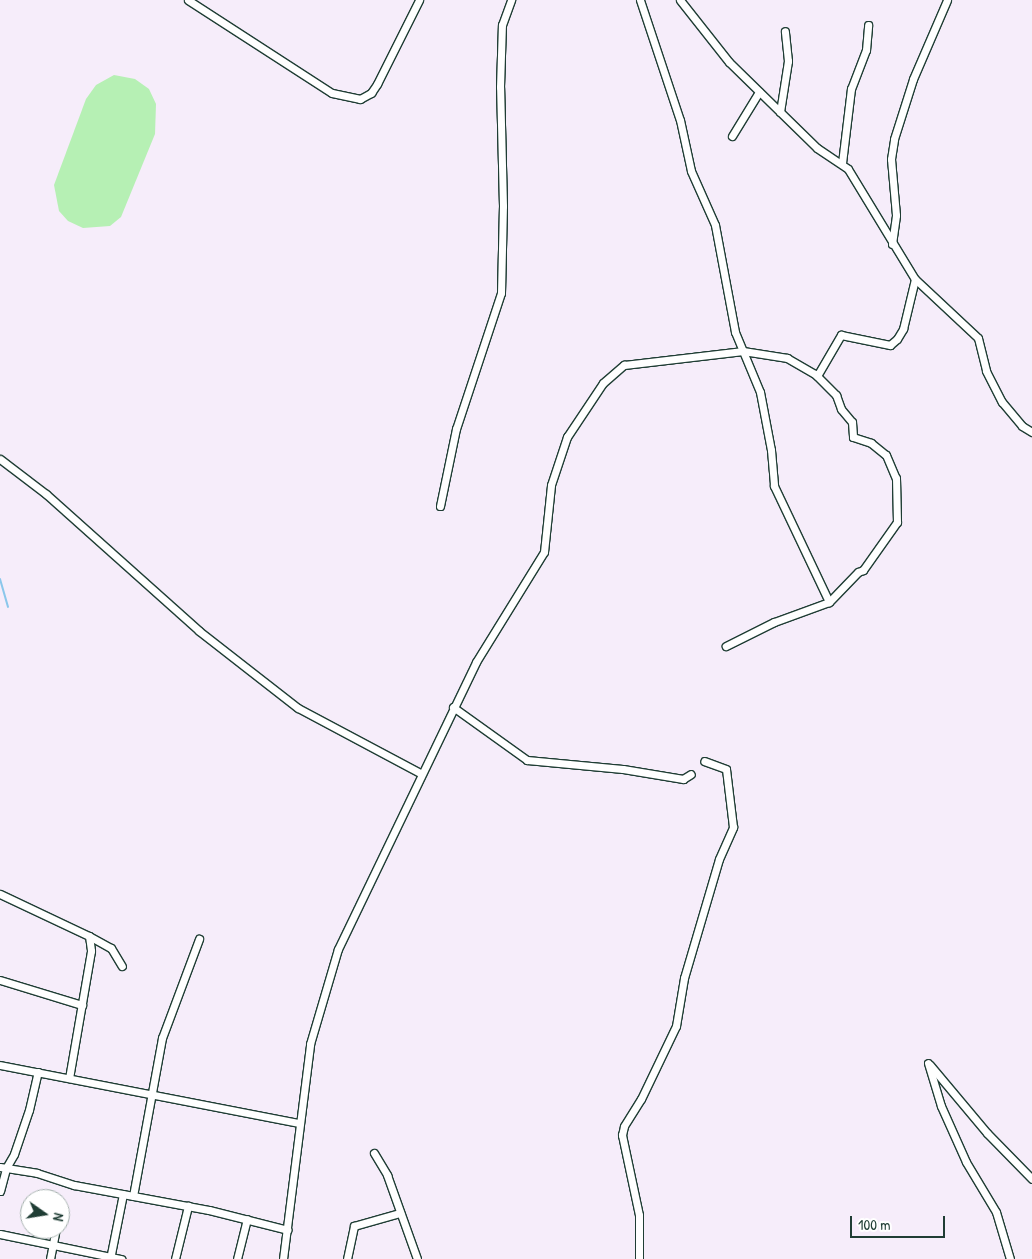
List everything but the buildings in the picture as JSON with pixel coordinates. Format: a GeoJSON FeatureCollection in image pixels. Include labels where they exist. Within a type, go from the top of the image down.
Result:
{"type":"FeatureCollection","features":[{"type":"Feature","properties":{"kind":"street"},"geometry":{"type":"LineString","coordinates":[[188,0],[332,93],[360,98],[371,92],[377,84],[419,0]]}},
{"type":"Feature","properties":{"kind":"street"},"geometry":{"type":"LineString","coordinates":[[440,506],[456,429],[501,293],[502,33],[511,0]]}},
{"type":"Feature","properties":{"kind":"street"},"geometry":{"type":"LineString","coordinates":[[640,0],[680,120],[691,171],[714,225],[730,313],[762,398],[771,450],[774,486],[829,602]]}},
{"type":"Feature","properties":{"kind":"street"},"geometry":{"type":"LineString","coordinates":[[680,0],[728,62],[817,148],[842,163],[915,279],[970,328],[978,338],[988,376],[1002,402],[1022,426],[1032,432]]}},
{"type":"Feature","properties":{"kind":"street"},"geometry":{"type":"LineString","coordinates":[[892,244],[896,215],[891,159],[894,139],[913,79],[947,0]]}},
{"type":"Feature","properties":{"kind":"street"},"geometry":{"type":"LineString","coordinates":[[842,163],[851,89],[866,50],[868,26]]}},
{"type":"Feature","properties":{"kind":"street"},"geometry":{"type":"LineString","coordinates":[[780,112],[788,61],[785,32]]}},
{"type":"Feature","properties":{"kind":"street"},"geometry":{"type":"LineString","coordinates":[[732,136],[759,92]]}},
{"type":"Feature","properties":{"kind":"street"},"geometry":{"type":"LineString","coordinates":[[817,376],[841,335],[890,345],[897,339],[915,279]]}},
{"type":"Feature","properties":{"kind":"street"},"geometry":{"type":"LineString","coordinates":[[283,1259],[288,1230],[298,1123],[310,1044],[335,957],[420,773],[476,662],[544,552],[551,484],[567,437],[603,383],[624,365],[743,351],[787,358],[817,376],[838,398],[841,409],[852,422],[853,437],[871,443],[889,459],[896,478],[899,509],[897,522],[863,570],[858,572],[829,602],[774,622],[726,646]]}},
{"type":"Feature","properties":{"kind":"street"},"geometry":{"type":"LineString","coordinates":[[0,459],[46,494],[200,631],[298,708],[420,773]]}},
{"type":"Feature","properties":{"kind":"street"},"geometry":{"type":"LineString","coordinates":[[453,707],[526,760],[624,769],[682,779],[691,774]]}},
{"type":"Feature","properties":{"kind":"street"},"geometry":{"type":"LineString","coordinates":[[639,1259],[639,1215],[622,1135],[624,1126],[641,1099],[676,1026],[684,978],[719,859],[733,827],[726,770],[704,761]]}},
{"type":"Feature","properties":{"kind":"street"},"geometry":{"type":"LineString","coordinates":[[0,894],[111,948],[122,966]]}},
{"type":"Feature","properties":{"kind":"street"},"geometry":{"type":"LineString","coordinates":[[69,1078],[91,943],[89,936]]}},
{"type":"Feature","properties":{"kind":"street"},"geometry":{"type":"LineString","coordinates":[[133,1196],[162,1038],[199,939]]}},
{"type":"Feature","properties":{"kind":"street"},"geometry":{"type":"LineString","coordinates":[[0,980],[82,1005]]}},
{"type":"Feature","properties":{"kind":"street"},"geometry":{"type":"LineString","coordinates":[[1010,1259],[998,1216],[966,1162],[940,1106],[928,1063],[992,1138],[1032,1179]]}},
{"type":"Feature","properties":{"kind":"street"},"geometry":{"type":"LineString","coordinates":[[0,1065],[298,1123]]}},
{"type":"Feature","properties":{"kind":"street"},"geometry":{"type":"LineString","coordinates":[[0,1191],[3,1167],[14,1154],[29,1110],[38,1072]]}},
{"type":"Feature","properties":{"kind":"street"},"geometry":{"type":"LineString","coordinates":[[374,1153],[387,1176],[417,1259]]}},
{"type":"Feature","properties":{"kind":"street"},"geometry":{"type":"LineString","coordinates":[[3,1167],[247,1219],[288,1230]]}},
{"type":"Feature","properties":{"kind":"street"},"geometry":{"type":"LineString","coordinates":[[110,1258],[123,1194]]}},
{"type":"Feature","properties":{"kind":"street"},"geometry":{"type":"LineString","coordinates":[[174,1259],[188,1206]]}},
{"type":"Feature","properties":{"kind":"street"},"geometry":{"type":"LineString","coordinates":[[347,1259],[354,1226],[400,1213]]}},
{"type":"Feature","properties":{"kind":"street"},"geometry":{"type":"LineString","coordinates":[[237,1259],[247,1219]]}},
{"type":"Feature","properties":{"kind":"street"},"geometry":{"type":"LineString","coordinates":[[0,1234],[121,1259]]}},
{"type":"Feature","properties":{"kind":"street"},"geometry":{"type":"LineString","coordinates":[[50,1259],[54,1239]]}},
{"type":"Feature","properties":{"kind":"green space"},"geometry":{"type":"Polygon","coordinates":[[[114,75],[135,79],[149,89],[156,104],[155,134],[121,217],[110,226],[83,228],[68,221],[59,211],[54,185],[86,99],[96,85],[114,75]]]}},
{"type":"Feature","properties":{"kind":"waterway"},"geometry":{"type":"LineString","coordinates":[[0,579],[8,607]]}}]}
